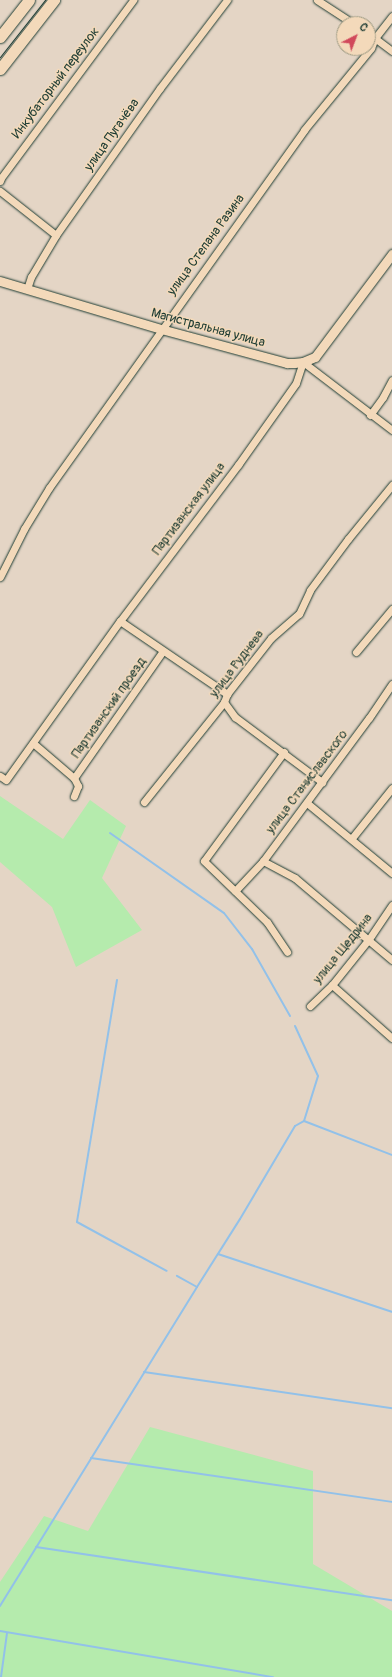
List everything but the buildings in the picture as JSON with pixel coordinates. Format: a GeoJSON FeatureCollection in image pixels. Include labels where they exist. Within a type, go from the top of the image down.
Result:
{"type":"FeatureCollection","features":[{"type":"Feature","properties":{"kind":"main road"},"geometry":{"type":"LineString","coordinates":[[0,37],[29,0]]}},
{"type":"Feature","properties":{"kind":"main road"},"geometry":{"type":"LineString","coordinates":[[0,69],[54,0]]}},
{"type":"Feature","properties":{"kind":"street","name":"Инкубаторный переулок"},"geometry":{"type":"LineString","coordinates":[[0,181],[132,0]]}},
{"type":"Feature","properties":{"kind":"street","name":"улица Пугачёва"},"geometry":{"type":"LineString","coordinates":[[27,289],[31,277],[56,235],[160,88],[227,0]]}},
{"type":"Feature","properties":{"kind":"street"},"geometry":{"type":"LineString","coordinates":[[318,0],[342,16]]}},
{"type":"Feature","properties":{"kind":"street","name":"улица Степана Разина"},"geometry":{"type":"LineString","coordinates":[[376,37],[392,16]]}},
{"type":"Feature","properties":{"kind":"street"},"geometry":{"type":"LineString","coordinates":[[376,39],[392,51]]}},
{"type":"Feature","properties":{"kind":"street","name":"улица Степана Разина"},"geometry":{"type":"LineString","coordinates":[[0,577],[24,529],[49,488],[300,136],[365,56]]}},
{"type":"Feature","properties":{"kind":"street"},"geometry":{"type":"LineString","coordinates":[[0,191],[56,235]]}},
{"type":"Feature","properties":{"kind":"street"},"geometry":{"type":"LineString","coordinates":[[392,254],[315,357],[303,362],[392,430]]}},
{"type":"Feature","properties":{"kind":"street","name":"Магистральная улица"},"geometry":{"type":"LineString","coordinates":[[0,281],[161,329],[287,363],[303,362]]}},
{"type":"Feature","properties":{"kind":"street","name":"Партизанская улица"},"geometry":{"type":"LineString","coordinates":[[3,778],[33,743],[120,621],[247,453],[296,383],[303,362]]}},
{"type":"Feature","properties":{"kind":"street"},"geometry":{"type":"LineString","coordinates":[[370,414],[383,397],[392,380]]}},
{"type":"Feature","properties":{"kind":"street","name":"улица Руднева"},"geometry":{"type":"LineString","coordinates":[[144,802],[224,702],[227,694],[271,638],[299,614],[310,590],[348,539],[392,485]]}},
{"type":"Feature","properties":{"kind":"street"},"geometry":{"type":"LineString","coordinates":[[356,652],[392,609]]}},
{"type":"Feature","properties":{"kind":"street","name":"Партизанский проезд"},"geometry":{"type":"LineString","coordinates":[[120,621],[227,694]]}},
{"type":"Feature","properties":{"kind":"street","name":"Партизанский проезд"},"geometry":{"type":"LineString","coordinates":[[74,778],[163,651]]}},
{"type":"Feature","properties":{"kind":"street","name":"улица Станиславского"},"geometry":{"type":"LineString","coordinates":[[236,891],[263,861],[307,803],[392,684]]}},
{"type":"Feature","properties":{"kind":"street"},"geometry":{"type":"LineString","coordinates":[[224,702],[235,717],[284,752],[322,782]]}},
{"type":"Feature","properties":{"kind":"street"},"geometry":{"type":"LineString","coordinates":[[33,743],[74,778],[78,786],[74,796]]}},
{"type":"Feature","properties":{"kind":"street"},"geometry":{"type":"LineString","coordinates":[[284,752],[204,861],[267,922],[287,952]]}},
{"type":"Feature","properties":{"kind":"street"},"geometry":{"type":"LineString","coordinates":[[352,838],[392,788]]}},
{"type":"Feature","properties":{"kind":"street"},"geometry":{"type":"LineString","coordinates":[[307,803],[352,838],[392,873]]}},
{"type":"Feature","properties":{"kind":"street"},"geometry":{"type":"LineString","coordinates":[[263,861],[295,878],[392,960]]}},
{"type":"Feature","properties":{"kind":"street","name":"улица Щедрина"},"geometry":{"type":"LineString","coordinates":[[310,1006],[332,985],[369,939],[392,905]]}},
{"type":"Feature","properties":{"kind":"street"},"geometry":{"type":"LineString","coordinates":[[332,985],[392,1038]]}},
{"type":"Feature","properties":{"kind":"green space"},"geometry":{"type":"Polygon","coordinates":[[[0,796],[63,839],[90,800],[126,826],[102,878],[142,930],[76,967],[52,907],[0,862],[0,796]]]}},
{"type":"Feature","properties":{"kind":"green space"},"geometry":{"type":"Polygon","coordinates":[[[150,1427],[313,1471],[313,1564],[392,1611],[392,1677],[0,1677],[0,1582],[44,1516],[88,1531],[150,1427]]]}},
{"type":"Feature","properties":{"kind":"waterway"},"geometry":{"type":"LineString","coordinates":[[110,833],[224,913],[252,949],[290,1016]]}},
{"type":"Feature","properties":{"kind":"waterway"},"geometry":{"type":"LineString","coordinates":[[117,980],[77,1222],[167,1271]]}},
{"type":"Feature","properties":{"kind":"waterway"},"geometry":{"type":"LineString","coordinates":[[197,1287],[240,1219],[295,1126],[304,1121],[318,1076],[295,1026]]}},
{"type":"Feature","properties":{"kind":"waterway"},"geometry":{"type":"LineString","coordinates":[[304,1121],[392,1155]]}},
{"type":"Feature","properties":{"kind":"waterway"},"geometry":{"type":"LineString","coordinates":[[218,1254],[392,1312]]}},
{"type":"Feature","properties":{"kind":"waterway"},"geometry":{"type":"LineString","coordinates":[[0,1606],[197,1287],[177,1276]]}},
{"type":"Feature","properties":{"kind":"waterway"},"geometry":{"type":"LineString","coordinates":[[144,1372],[392,1408]]}},
{"type":"Feature","properties":{"kind":"waterway"},"geometry":{"type":"LineString","coordinates":[[91,1458],[392,1502]]}},
{"type":"Feature","properties":{"kind":"waterway"},"geometry":{"type":"LineString","coordinates":[[36,1547],[392,1600]]}},
{"type":"Feature","properties":{"kind":"waterway"},"geometry":{"type":"LineString","coordinates":[[0,1631],[273,1677]]}},
{"type":"Feature","properties":{"kind":"waterway"},"geometry":{"type":"LineString","coordinates":[[1,1677],[7,1633]]}},
{"type":"Feature","properties":{"kind":"tram line"},"geometry":{"type":"LineString","coordinates":[[0,57],[45,0]]}}]}
